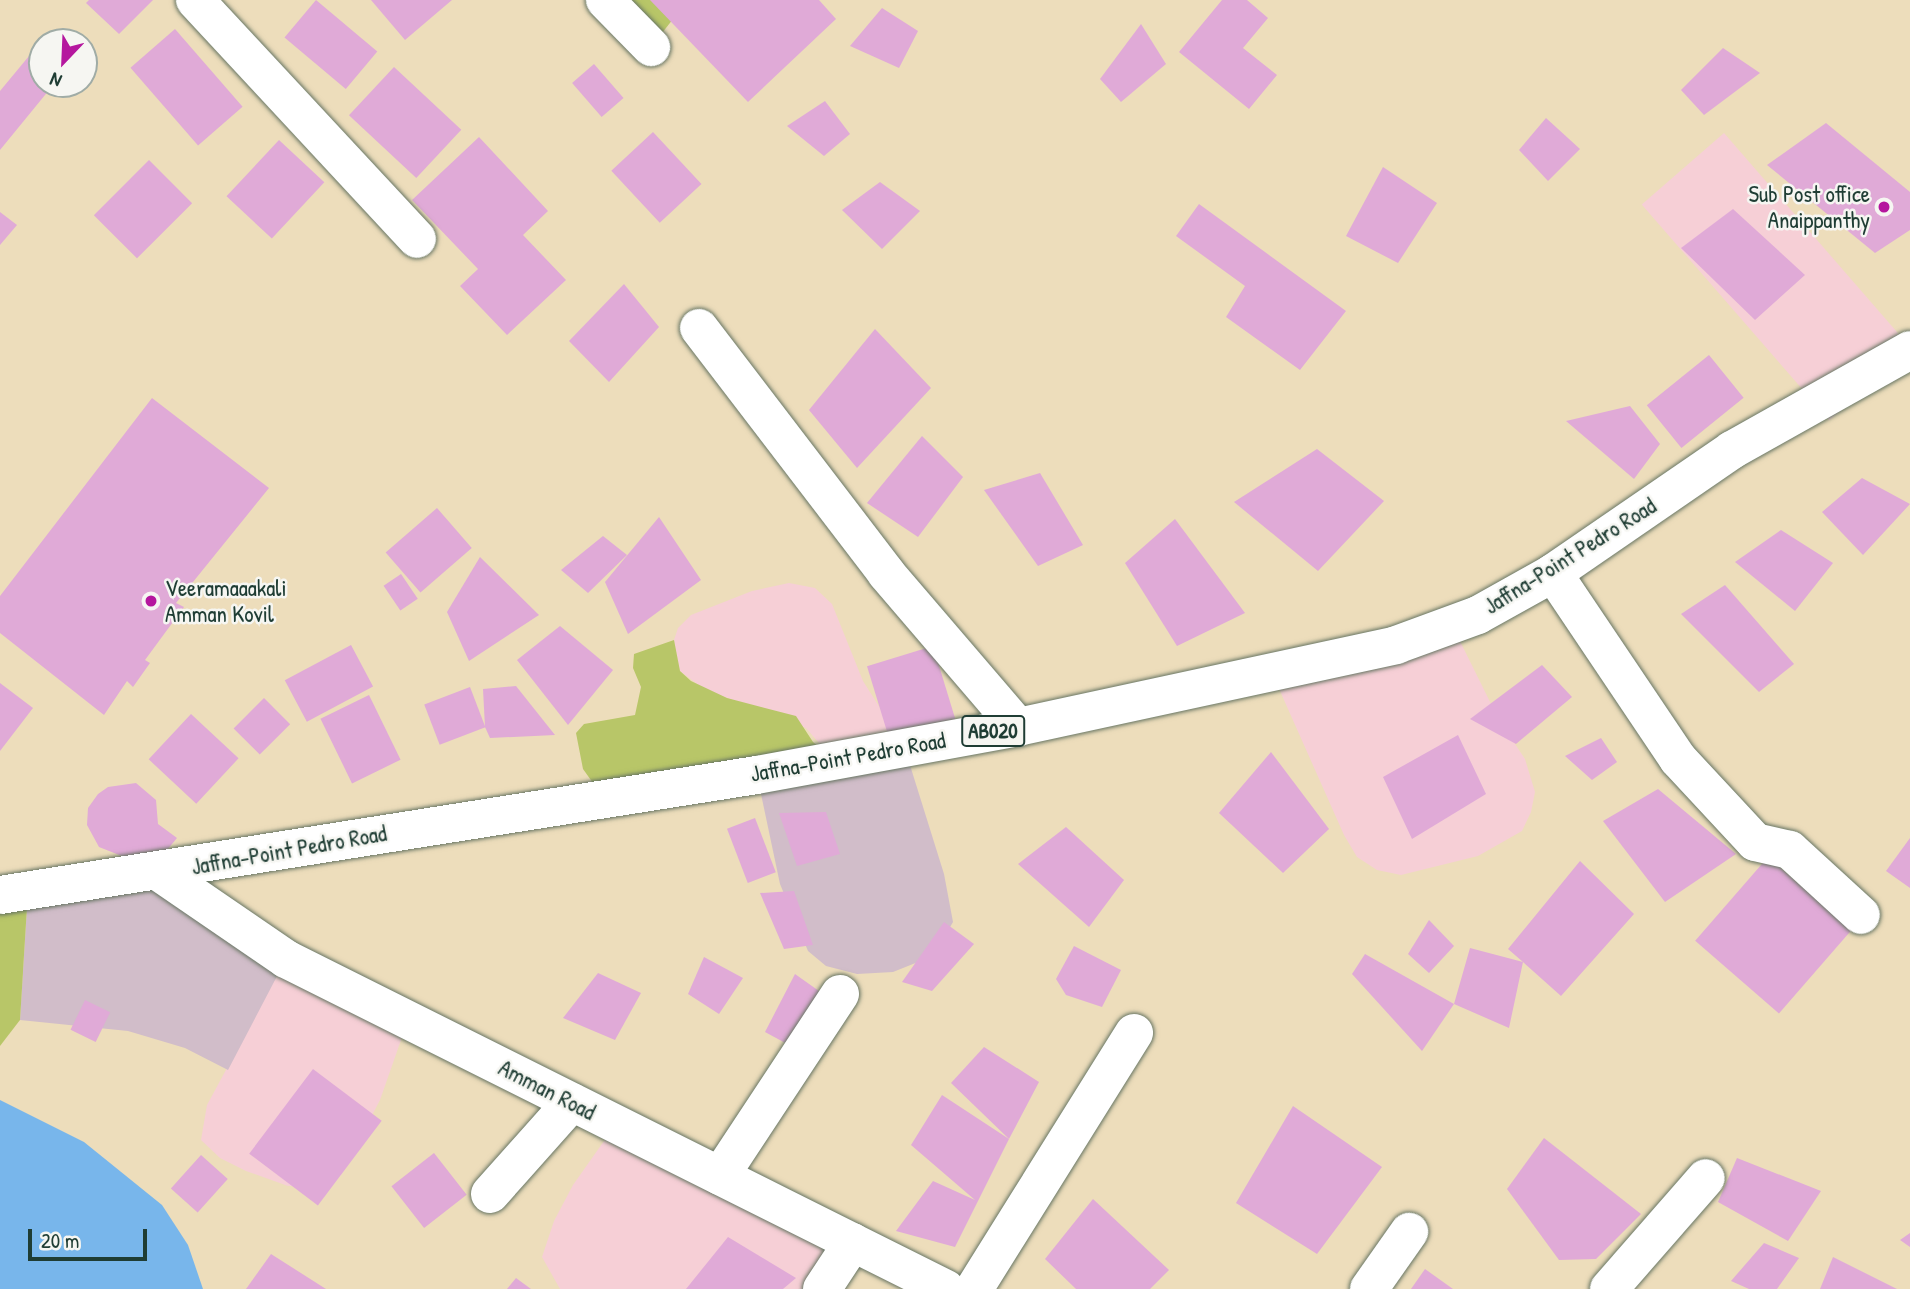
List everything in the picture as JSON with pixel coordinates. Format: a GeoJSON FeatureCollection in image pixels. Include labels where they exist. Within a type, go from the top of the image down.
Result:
{"type":"FeatureCollection","features":[{"type":"Feature","properties":{"kind":"street"},"geometry":{"type":"LineString","coordinates":[[195,0],[417,239]]}},
{"type":"Feature","properties":{"kind":"street"},"geometry":{"type":"LineString","coordinates":[[605,0],[651,47]]}},
{"type":"Feature","properties":{"kind":"street"},"geometry":{"type":"LineString","coordinates":[[699,328],[887,573],[1018,727]]}},
{"type":"Feature","properties":{"kind":"street","name":"Jaffna-Point Pedro Road"},"geometry":{"type":"LineString","coordinates":[[0,895],[159,872],[757,775],[1018,727],[1396,645],[1478,615],[1553,573],[1732,450],[1910,350]]}},
{"type":"Feature","properties":{"kind":"street"},"geometry":{"type":"LineString","coordinates":[[1553,573],[1678,759],[1755,842],[1790,850],[1861,915]]}},
{"type":"Feature","properties":{"kind":"street","name":"Amman Road"},"geometry":{"type":"LineString","coordinates":[[159,872],[286,959],[946,1289]]}},
{"type":"Feature","properties":{"kind":"street"},"geometry":{"type":"LineString","coordinates":[[720,1176],[840,994]]}},
{"type":"Feature","properties":{"kind":"street"},"geometry":{"type":"LineString","coordinates":[[974,1289],[1134,1033]]}},
{"type":"Feature","properties":{"kind":"street"},"geometry":{"type":"LineString","coordinates":[[490,1194],[572,1102]]}},
{"type":"Feature","properties":{"kind":"street"},"geometry":{"type":"LineString","coordinates":[[1609,1289],[1706,1178]]}},
{"type":"Feature","properties":{"kind":"street"},"geometry":{"type":"LineString","coordinates":[[1370,1289],[1409,1232]]}},
{"type":"Feature","properties":{"kind":"street"},"geometry":{"type":"LineString","coordinates":[[822,1289],[853,1242]]}},
{"type":"Feature","properties":{"kind":"shaded area"},"geometry":{"type":"Polygon","coordinates":[[[1724,133],[1910,347],[1910,350],[1829,420],[1642,205],[1724,133]]]}},
{"type":"Feature","properties":{"kind":"shaded area"},"geometry":{"type":"Polygon","coordinates":[[[789,583],[815,588],[832,604],[863,681],[904,746],[832,758],[806,728],[704,689],[680,671],[674,640],[678,628],[691,615],[752,591],[789,583]]]}},
{"type":"Feature","properties":{"kind":"shaded area"},"geometry":{"type":"Polygon","coordinates":[[[1452,625],[1499,720],[1525,759],[1535,792],[1531,812],[1522,831],[1478,856],[1401,875],[1377,870],[1357,857],[1344,835],[1272,673],[1452,625]]]}},
{"type":"Feature","properties":{"kind":"shaded area"},"geometry":{"type":"Polygon","coordinates":[[[904,746],[944,874],[953,922],[940,944],[923,960],[893,972],[857,974],[826,966],[808,951],[780,884],[757,775],[904,746]]]}},
{"type":"Feature","properties":{"kind":"shaded area"},"geometry":{"type":"Polygon","coordinates":[[[159,872],[286,959],[228,1070],[185,1048],[128,1031],[20,1020],[28,891],[159,872]]]}},
{"type":"Feature","properties":{"kind":"shaded area"},"geometry":{"type":"Polygon","coordinates":[[[286,959],[408,1020],[380,1100],[341,1175],[326,1186],[288,1186],[246,1171],[220,1158],[201,1140],[207,1105],[286,959]]]}},
{"type":"Feature","properties":{"kind":"shaded area"},"geometry":{"type":"Polygon","coordinates":[[[616,1124],[853,1242],[822,1289],[560,1289],[542,1257],[554,1221],[573,1185],[616,1124]]]}},
{"type":"Feature","properties":{"kind":"green space"},"geometry":{"type":"Polygon","coordinates":[[[605,0],[688,0],[651,47],[605,0]]]}},
{"type":"Feature","properties":{"kind":"green space"},"geometry":{"type":"Polygon","coordinates":[[[674,640],[680,671],[691,681],[727,698],[796,716],[813,742],[832,758],[603,797],[583,769],[576,733],[584,724],[635,715],[641,687],[633,668],[634,654],[674,640]]]}},
{"type":"Feature","properties":{"kind":"green space"},"geometry":{"type":"Polygon","coordinates":[[[28,891],[20,1020],[0,1046],[0,895],[28,891]]]}},
{"type":"Feature","properties":{"kind":"water"},"geometry":{"type":"Polygon","coordinates":[[[0,1100],[84,1142],[162,1205],[188,1245],[203,1289],[0,1289],[0,1100]]]}},
{"type":"Feature","properties":{"kind":"building"},"geometry":{"type":"Polygon","coordinates":[[[89,0],[153,0],[119,34],[86,3],[89,0]]]}},
{"type":"Feature","properties":{"kind":"building"},"geometry":{"type":"Polygon","coordinates":[[[316,0],[377,51],[346,89],[285,38],[316,0]]]}},
{"type":"Feature","properties":{"kind":"building"},"geometry":{"type":"Polygon","coordinates":[[[371,0],[452,0],[405,40],[371,0]]]}},
{"type":"Feature","properties":{"kind":"building"},"geometry":{"type":"Polygon","coordinates":[[[650,0],[819,0],[836,19],[748,102],[650,0]]]}},
{"type":"Feature","properties":{"kind":"building"},"geometry":{"type":"Polygon","coordinates":[[[1222,0],[1247,0],[1268,18],[1243,48],[1277,75],[1249,109],[1179,52],[1222,0]]]}},
{"type":"Feature","properties":{"kind":"building"},"geometry":{"type":"Polygon","coordinates":[[[882,8],[918,31],[899,68],[850,46],[882,8]]]}},
{"type":"Feature","properties":{"kind":"building"},"geometry":{"type":"Polygon","coordinates":[[[1141,24],[1166,64],[1121,102],[1100,79],[1141,24]]]}},
{"type":"Feature","properties":{"kind":"building"},"geometry":{"type":"Polygon","coordinates":[[[175,29],[243,107],[198,145],[130,68],[175,29]]]}},
{"type":"Feature","properties":{"kind":"building"},"geometry":{"type":"Polygon","coordinates":[[[1723,48],[1760,73],[1704,115],[1681,90],[1723,48]]]}},
{"type":"Feature","properties":{"kind":"building"},"geometry":{"type":"Polygon","coordinates":[[[28,57],[28,98],[43,98],[0,150],[0,91],[28,57]]]}},
{"type":"Feature","properties":{"kind":"building"},"geometry":{"type":"Polygon","coordinates":[[[594,64],[624,98],[602,117],[572,83],[594,64]]]}},
{"type":"Feature","properties":{"kind":"building"},"geometry":{"type":"Polygon","coordinates":[[[394,67],[461,130],[416,178],[349,115],[394,67]]]}},
{"type":"Feature","properties":{"kind":"building"},"geometry":{"type":"Polygon","coordinates":[[[825,101],[850,134],[824,156],[787,126],[825,101]]]}},
{"type":"Feature","properties":{"kind":"building"},"geometry":{"type":"Polygon","coordinates":[[[1546,118],[1580,149],[1548,181],[1519,150],[1546,118]]]}},
{"type":"Feature","properties":{"kind":"building"},"geometry":{"type":"Polygon","coordinates":[[[1826,123],[1910,192],[1910,230],[1875,253],[1767,165],[1826,123]]]}},
{"type":"Feature","properties":{"kind":"building"},"geometry":{"type":"Polygon","coordinates":[[[653,132],[701,184],[660,223],[611,171],[653,132]]]}},
{"type":"Feature","properties":{"kind":"building"},"geometry":{"type":"Polygon","coordinates":[[[479,137],[548,211],[523,235],[566,280],[507,335],[460,286],[478,269],[412,200],[479,137]]]}},
{"type":"Feature","properties":{"kind":"building"},"geometry":{"type":"Polygon","coordinates":[[[279,140],[324,182],[272,239],[226,196],[279,140]]]}},
{"type":"Feature","properties":{"kind":"building"},"geometry":{"type":"Polygon","coordinates":[[[149,160],[192,203],[137,258],[94,215],[149,160]]]}},
{"type":"Feature","properties":{"kind":"building"},"geometry":{"type":"Polygon","coordinates":[[[1383,167],[1437,203],[1398,263],[1346,236],[1383,167]]]}},
{"type":"Feature","properties":{"kind":"building"},"geometry":{"type":"Polygon","coordinates":[[[880,182],[920,211],[882,249],[842,210],[880,182]]]}},
{"type":"Feature","properties":{"kind":"building"},"geometry":{"type":"Polygon","coordinates":[[[1199,204],[1346,311],[1300,370],[1226,317],[1245,286],[1176,236],[1199,204]]]}},
{"type":"Feature","properties":{"kind":"building"},"geometry":{"type":"Polygon","coordinates":[[[1733,209],[1805,275],[1755,320],[1681,248],[1733,209]]]}},
{"type":"Feature","properties":{"kind":"building"},"geometry":{"type":"Polygon","coordinates":[[[0,212],[17,225],[0,245],[0,212]]]}},
{"type":"Feature","properties":{"kind":"building"},"geometry":{"type":"Polygon","coordinates":[[[624,284],[659,327],[609,382],[569,341],[624,284]]]}},
{"type":"Feature","properties":{"kind":"building"},"geometry":{"type":"Polygon","coordinates":[[[875,329],[931,388],[857,468],[809,410],[875,329]]]}},
{"type":"Feature","properties":{"kind":"building"},"geometry":{"type":"Polygon","coordinates":[[[1709,355],[1744,398],[1681,448],[1647,405],[1709,355]]]}},
{"type":"Feature","properties":{"kind":"building"},"geometry":{"type":"Polygon","coordinates":[[[152,398],[269,488],[176,603],[184,607],[145,660],[150,663],[133,687],[127,681],[104,715],[0,633],[0,596],[152,398]]]}},
{"type":"Feature","properties":{"kind":"building"},"geometry":{"type":"Polygon","coordinates":[[[1630,406],[1660,444],[1634,479],[1566,421],[1630,406]]]}},
{"type":"Feature","properties":{"kind":"building"},"geometry":{"type":"Polygon","coordinates":[[[922,436],[963,477],[918,537],[867,503],[922,436]]]}},
{"type":"Feature","properties":{"kind":"building"},"geometry":{"type":"Polygon","coordinates":[[[1317,449],[1384,501],[1318,571],[1234,502],[1317,449]]]}},
{"type":"Feature","properties":{"kind":"building"},"geometry":{"type":"Polygon","coordinates":[[[1040,473],[1083,545],[1038,566],[984,490],[1040,473]]]}},
{"type":"Feature","properties":{"kind":"building"},"geometry":{"type":"Polygon","coordinates":[[[1862,478],[1910,504],[1863,555],[1822,512],[1862,478]]]}},
{"type":"Feature","properties":{"kind":"building"},"geometry":{"type":"Polygon","coordinates":[[[437,508],[472,548],[420,593],[386,553],[437,508]]]}},
{"type":"Feature","properties":{"kind":"building"},"geometry":{"type":"Polygon","coordinates":[[[659,517],[701,580],[628,634],[605,582],[659,517]]]}},
{"type":"Feature","properties":{"kind":"building"},"geometry":{"type":"Polygon","coordinates":[[[1175,519],[1245,613],[1177,646],[1125,563],[1175,519]]]}},
{"type":"Feature","properties":{"kind":"building"},"geometry":{"type":"Polygon","coordinates":[[[1781,530],[1833,563],[1795,611],[1735,562],[1781,530]]]}},
{"type":"Feature","properties":{"kind":"building"},"geometry":{"type":"Polygon","coordinates":[[[603,536],[627,555],[588,593],[561,570],[603,536]]]}},
{"type":"Feature","properties":{"kind":"building"},"geometry":{"type":"Polygon","coordinates":[[[480,557],[539,615],[469,661],[447,612],[480,557]]]}},
{"type":"Feature","properties":{"kind":"building"},"geometry":{"type":"Polygon","coordinates":[[[401,574],[418,599],[400,611],[384,586],[401,574]]]}},
{"type":"Feature","properties":{"kind":"building"},"geometry":{"type":"Polygon","coordinates":[[[1725,585],[1794,664],[1759,692],[1681,614],[1725,585]]]}},
{"type":"Feature","properties":{"kind":"building"},"geometry":{"type":"Polygon","coordinates":[[[560,626],[613,670],[568,725],[517,660],[560,626]]]}},
{"type":"Feature","properties":{"kind":"building"},"geometry":{"type":"Polygon","coordinates":[[[351,645],[373,686],[307,722],[285,680],[351,645]]]}},
{"type":"Feature","properties":{"kind":"building"},"geometry":{"type":"Polygon","coordinates":[[[933,646],[956,720],[890,740],[867,666],[933,646]]]}},
{"type":"Feature","properties":{"kind":"building"},"geometry":{"type":"Polygon","coordinates":[[[1542,665],[1572,697],[1516,744],[1470,719],[1542,665]]]}},
{"type":"Feature","properties":{"kind":"building"},"geometry":{"type":"Polygon","coordinates":[[[0,683],[33,708],[0,751],[0,683]]]}},
{"type":"Feature","properties":{"kind":"building"},"geometry":{"type":"Polygon","coordinates":[[[516,686],[555,735],[490,738],[485,727],[483,689],[516,686]]]}},
{"type":"Feature","properties":{"kind":"building"},"geometry":{"type":"Polygon","coordinates":[[[470,687],[485,727],[440,745],[424,705],[470,687]]]}},
{"type":"Feature","properties":{"kind":"building"},"geometry":{"type":"Polygon","coordinates":[[[369,695],[401,760],[352,783],[320,719],[369,695]]]}},
{"type":"Feature","properties":{"kind":"building"},"geometry":{"type":"Polygon","coordinates":[[[264,698],[290,724],[260,755],[234,728],[264,698]]]}},
{"type":"Feature","properties":{"kind":"building"},"geometry":{"type":"Polygon","coordinates":[[[191,714],[239,758],[196,804],[149,759],[191,714]]]}},
{"type":"Feature","properties":{"kind":"building"},"geometry":{"type":"Polygon","coordinates":[[[1458,735],[1486,794],[1412,839],[1383,777],[1458,735]]]}},
{"type":"Feature","properties":{"kind":"building"},"geometry":{"type":"Polygon","coordinates":[[[1601,738],[1617,762],[1592,780],[1565,756],[1601,738]]]}},
{"type":"Feature","properties":{"kind":"building"},"geometry":{"type":"Polygon","coordinates":[[[1271,752],[1329,829],[1283,873],[1219,813],[1271,752]]]}},
{"type":"Feature","properties":{"kind":"building"},"geometry":{"type":"Polygon","coordinates":[[[136,783],[156,800],[158,824],[177,838],[152,868],[99,847],[87,825],[88,808],[98,794],[108,787],[136,783]]]}},
{"type":"Feature","properties":{"kind":"building"},"geometry":{"type":"Polygon","coordinates":[[[1658,789],[1736,854],[1665,902],[1603,821],[1658,789]]]}},
{"type":"Feature","properties":{"kind":"building"},"geometry":{"type":"Polygon","coordinates":[[[826,812],[840,854],[797,866],[779,813],[826,812]]]}},
{"type":"Feature","properties":{"kind":"building"},"geometry":{"type":"Polygon","coordinates":[[[755,818],[776,872],[748,883],[727,829],[755,818]]]}},
{"type":"Feature","properties":{"kind":"building"},"geometry":{"type":"Polygon","coordinates":[[[1066,827],[1124,880],[1089,927],[1018,864],[1066,827]]]}},
{"type":"Feature","properties":{"kind":"building"},"geometry":{"type":"Polygon","coordinates":[[[1910,838],[1910,888],[1886,871],[1910,838]]]}},
{"type":"Feature","properties":{"kind":"building"},"geometry":{"type":"Polygon","coordinates":[[[1768,857],[1852,930],[1779,1014],[1695,941],[1768,857]]]}},
{"type":"Feature","properties":{"kind":"building"},"geometry":{"type":"Polygon","coordinates":[[[1580,861],[1634,914],[1561,996],[1508,949],[1580,861]]]}},
{"type":"Feature","properties":{"kind":"building"},"geometry":{"type":"Polygon","coordinates":[[[794,891],[813,945],[784,949],[760,893],[794,891]]]}},
{"type":"Feature","properties":{"kind":"building"},"geometry":{"type":"Polygon","coordinates":[[[1429,920],[1454,946],[1429,973],[1408,954],[1429,920]]]}},
{"type":"Feature","properties":{"kind":"building"},"geometry":{"type":"Polygon","coordinates":[[[944,922],[974,944],[932,991],[902,982],[944,922]]]}},
{"type":"Feature","properties":{"kind":"building"},"geometry":{"type":"Polygon","coordinates":[[[1074,946],[1121,970],[1102,1007],[1066,995],[1056,979],[1074,946]]]}},
{"type":"Feature","properties":{"kind":"building"},"geometry":{"type":"Polygon","coordinates":[[[1470,948],[1523,962],[1509,1028],[1454,1004],[1470,948]]]}},
{"type":"Feature","properties":{"kind":"building"},"geometry":{"type":"Polygon","coordinates":[[[1365,954],[1454,1004],[1422,1051],[1352,974],[1365,954]]]}},
{"type":"Feature","properties":{"kind":"building"},"geometry":{"type":"Polygon","coordinates":[[[704,957],[743,978],[719,1014],[688,994],[704,957]]]}},
{"type":"Feature","properties":{"kind":"building"},"geometry":{"type":"Polygon","coordinates":[[[598,973],[641,993],[615,1040],[563,1018],[598,973]]]}},
{"type":"Feature","properties":{"kind":"building"},"geometry":{"type":"Polygon","coordinates":[[[795,974],[819,991],[802,1052],[765,1032],[795,974]]]}},
{"type":"Feature","properties":{"kind":"building"},"geometry":{"type":"Polygon","coordinates":[[[85,1000],[110,1012],[96,1042],[71,1030],[85,1000]]]}},
{"type":"Feature","properties":{"kind":"building"},"geometry":{"type":"Polygon","coordinates":[[[984,1047],[1039,1082],[1009,1139],[951,1083],[984,1047]]]}},
{"type":"Feature","properties":{"kind":"building"},"geometry":{"type":"Polygon","coordinates":[[[313,1069],[382,1121],[318,1205],[249,1154],[313,1069]]]}},
{"type":"Feature","properties":{"kind":"building"},"geometry":{"type":"Polygon","coordinates":[[[942,1095],[1009,1139],[955,1247],[896,1231],[933,1181],[975,1200],[911,1145],[942,1095]]]}},
{"type":"Feature","properties":{"kind":"building"},"geometry":{"type":"Polygon","coordinates":[[[1293,1106],[1382,1167],[1317,1254],[1236,1203],[1293,1106]]]}},
{"type":"Feature","properties":{"kind":"building"},"geometry":{"type":"Polygon","coordinates":[[[1544,1138],[1641,1214],[1596,1259],[1559,1260],[1507,1189],[1544,1138]]]}},
{"type":"Feature","properties":{"kind":"building"},"geometry":{"type":"Polygon","coordinates":[[[434,1153],[467,1195],[424,1228],[391,1186],[434,1153]]]}},
{"type":"Feature","properties":{"kind":"building"},"geometry":{"type":"Polygon","coordinates":[[[201,1155],[228,1179],[198,1213],[171,1188],[201,1155]]]}},
{"type":"Feature","properties":{"kind":"building"},"geometry":{"type":"Polygon","coordinates":[[[1737,1158],[1821,1191],[1788,1241],[1718,1202],[1737,1158]]]}},
{"type":"Feature","properties":{"kind":"building"},"geometry":{"type":"Polygon","coordinates":[[[1093,1199],[1169,1270],[1150,1289],[1076,1289],[1045,1259],[1093,1199]]]}},
{"type":"Feature","properties":{"kind":"building"},"geometry":{"type":"Polygon","coordinates":[[[1910,1233],[1910,1247],[1900,1240],[1910,1233]]]}},
{"type":"Feature","properties":{"kind":"building"},"geometry":{"type":"Polygon","coordinates":[[[728,1237],[796,1278],[783,1289],[686,1289],[728,1237]]]}},
{"type":"Feature","properties":{"kind":"building"},"geometry":{"type":"Polygon","coordinates":[[[1764,1243],[1799,1258],[1777,1289],[1749,1289],[1731,1281],[1764,1243]]]}},
{"type":"Feature","properties":{"kind":"building"},"geometry":{"type":"Polygon","coordinates":[[[271,1254],[326,1289],[246,1289],[271,1254]]]}},
{"type":"Feature","properties":{"kind":"building"},"geometry":{"type":"Polygon","coordinates":[[[1833,1257],[1897,1289],[1820,1289],[1833,1257]]]}},
{"type":"Feature","properties":{"kind":"building"},"geometry":{"type":"Polygon","coordinates":[[[1425,1269],[1453,1289],[1411,1289],[1425,1269]]]}},
{"type":"Feature","properties":{"kind":"building"},"geometry":{"type":"Polygon","coordinates":[[[516,1278],[531,1289],[507,1289],[516,1278]]]}},
{"type":"Feature","properties":{"kind":"place","name":"Sub Post office Anaippanthy"},"geometry":{"type":"Point","coordinates":[1884,207]}},
{"type":"Feature","properties":{"kind":"place","name":"Veeramaaakali Amman Kovil"},"geometry":{"type":"Point","coordinates":[151,601]}}]}
